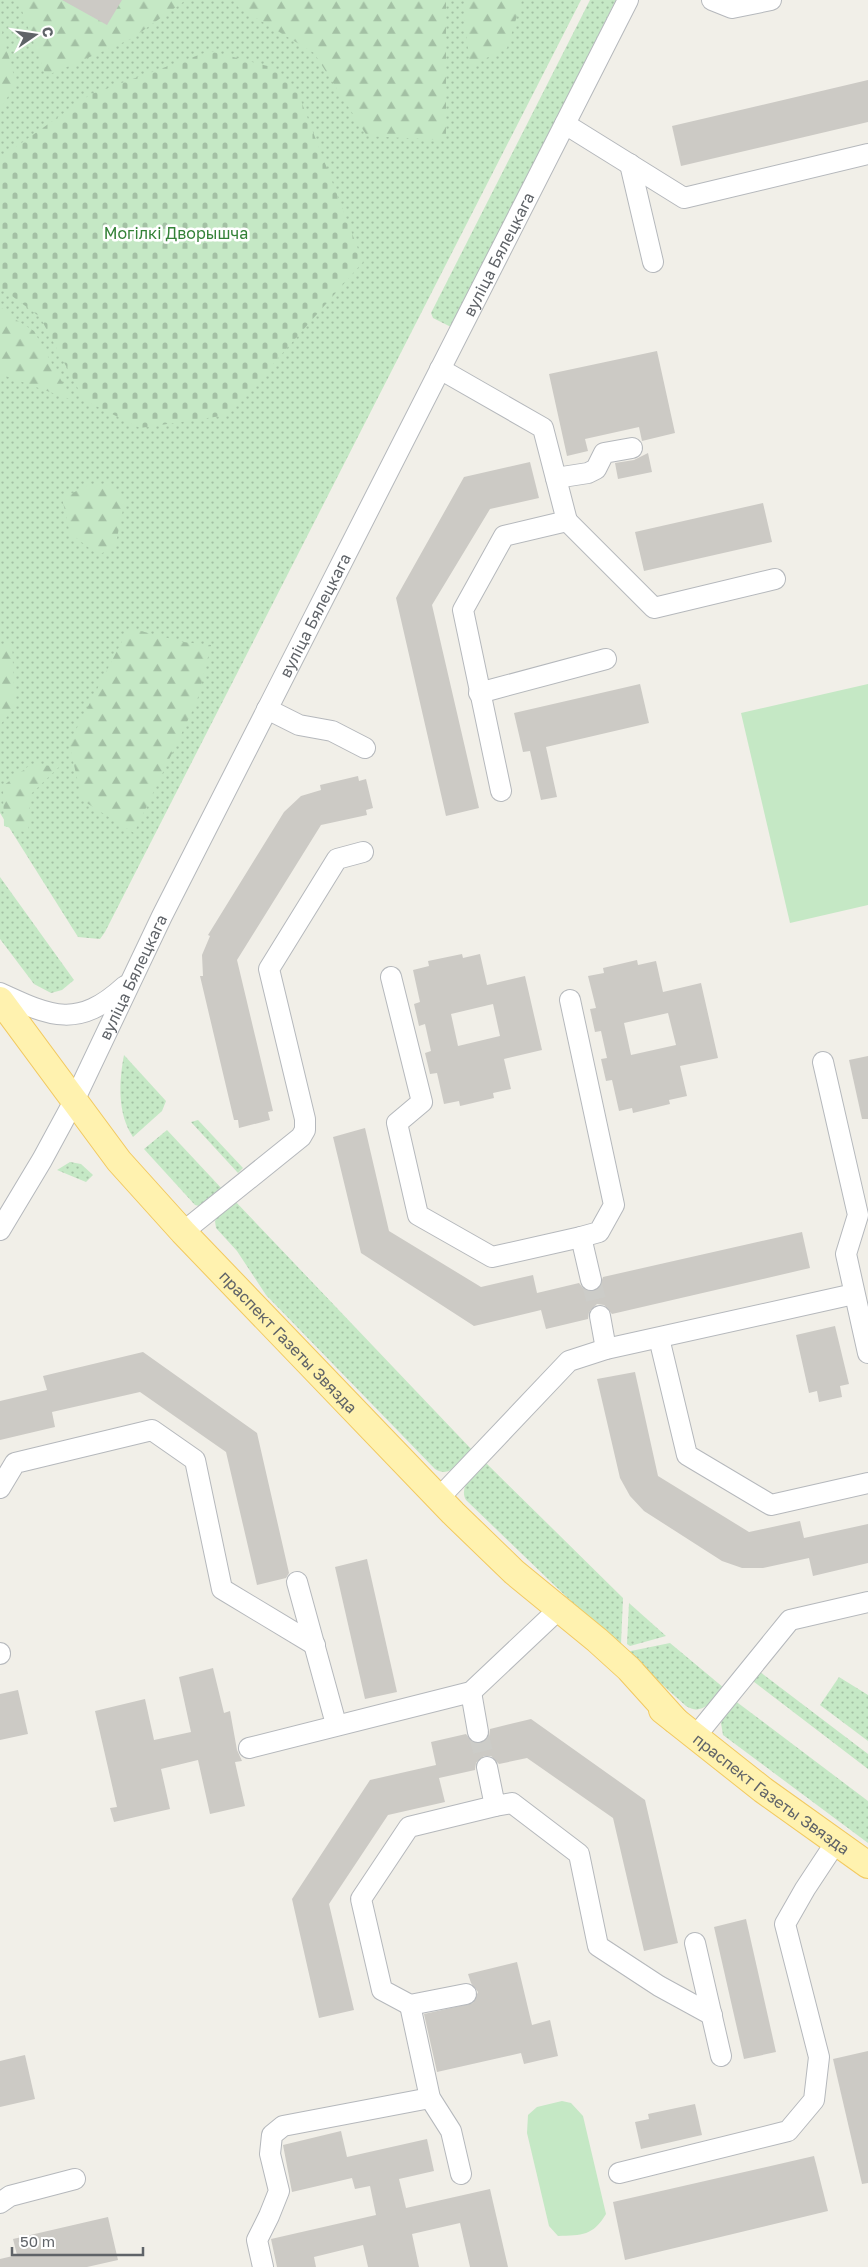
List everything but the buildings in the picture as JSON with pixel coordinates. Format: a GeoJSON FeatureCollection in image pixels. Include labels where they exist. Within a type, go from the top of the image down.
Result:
{"type":"FeatureCollection","features":[{"type":"Feature","properties":{"kind":"main road","name":"праспект Газеты Звязда"},"geometry":{"type":"LineString","coordinates":[[0,1000],[119,1161],[183,1232],[439,1498],[556,1612],[571,1636],[617,1679],[674,1720],[763,1790],[868,1865]]}},
{"type":"Feature","properties":{"kind":"street","name":"вуліца Бялецкага"},"geometry":{"type":"LineString","coordinates":[[0,1230],[42,1160],[74,1101],[130,981],[628,0]]}},
{"type":"Feature","properties":{"kind":"street"},"geometry":{"type":"LineString","coordinates":[[712,0],[732,8],[771,0]]}},
{"type":"Feature","properties":{"kind":"street"},"geometry":{"type":"LineString","coordinates":[[565,124],[684,198],[868,154]]}},
{"type":"Feature","properties":{"kind":"street"},"geometry":{"type":"LineString","coordinates":[[630,164],[653,262]]}},
{"type":"Feature","properties":{"kind":"street"},"geometry":{"type":"LineString","coordinates":[[440,369],[544,428],[567,521],[654,608],[774,579]]}},
{"type":"Feature","properties":{"kind":"street"},"geometry":{"type":"LineString","coordinates":[[556,478],[588,473],[596,469],[604,453],[632,448]]}},
{"type":"Feature","properties":{"kind":"street"},"geometry":{"type":"LineString","coordinates":[[501,791],[463,610],[504,536],[567,521]]}},
{"type":"Feature","properties":{"kind":"street"},"geometry":{"type":"LineString","coordinates":[[480,693],[606,659]]}},
{"type":"Feature","properties":{"kind":"street"},"geometry":{"type":"LineString","coordinates":[[267,709],[299,725],[332,731],[365,748]]}},
{"type":"Feature","properties":{"kind":"street"},"geometry":{"type":"LineString","coordinates":[[183,1232],[300,1137],[305,1130],[305,1119],[269,969],[337,859],[363,852]]}},
{"type":"Feature","properties":{"kind":"street"},"geometry":{"type":"LineString","coordinates":[[392,977],[422,1102],[397,1123],[418,1215],[492,1257],[600,1232],[614,1204],[570,1000]]}},
{"type":"Feature","properties":{"kind":"street"},"geometry":{"type":"LineString","coordinates":[[0,993],[40,1010],[64,1016],[84,1013],[104,1003],[130,981]]}},
{"type":"Feature","properties":{"kind":"street"},"geometry":{"type":"LineString","coordinates":[[823,1062],[858,1215],[846,1254],[868,1353]]}},
{"type":"Feature","properties":{"kind":"street"},"geometry":{"type":"LineString","coordinates":[[581,1237],[591,1280]]}},
{"type":"Feature","properties":{"kind":"street"},"geometry":{"type":"LineString","coordinates":[[439,1498],[569,1361],[606,1349],[854,1294]]}},
{"type":"Feature","properties":{"kind":"street"},"geometry":{"type":"LineString","coordinates":[[600,1316],[606,1349]]}},
{"type":"Feature","properties":{"kind":"street"},"geometry":{"type":"LineString","coordinates":[[659,1338],[687,1455],[771,1505],[868,1483]]}},
{"type":"Feature","properties":{"kind":"street"},"geometry":{"type":"LineString","coordinates":[[0,1488],[15,1463],[152,1430],[195,1460],[222,1589],[315,1645]]}},
{"type":"Feature","properties":{"kind":"street"},"geometry":{"type":"LineString","coordinates":[[297,1582],[336,1724]]}},
{"type":"Feature","properties":{"kind":"street"},"geometry":{"type":"LineString","coordinates":[[695,1736],[790,1620],[868,1602]]}},
{"type":"Feature","properties":{"kind":"street"},"geometry":{"type":"LineString","coordinates":[[249,1748],[336,1724],[471,1692],[556,1612]]}},
{"type":"Feature","properties":{"kind":"street"},"geometry":{"type":"LineString","coordinates":[[471,1692],[478,1732]]}},
{"type":"Feature","properties":{"kind":"street"},"geometry":{"type":"LineString","coordinates":[[486,1767],[495,1806]]}},
{"type":"Feature","properties":{"kind":"street"},"geometry":{"type":"LineString","coordinates":[[466,1994],[410,2005],[382,1990],[361,1899],[409,1827],[512,1803],[579,1854],[598,1946],[659,1986],[712,2015]]}},
{"type":"Feature","properties":{"kind":"street"},"geometry":{"type":"LineString","coordinates":[[619,2173],[788,2131],[814,2100],[819,2057],[785,1924],[805,1889],[836,1842]]}},
{"type":"Feature","properties":{"kind":"street"},"geometry":{"type":"LineString","coordinates":[[695,1943],[721,2056]]}},
{"type":"Feature","properties":{"kind":"street"},"geometry":{"type":"LineString","coordinates":[[410,2005],[430,2098],[451,2130],[461,2174]]}},
{"type":"Feature","properties":{"kind":"street"},"geometry":{"type":"LineString","coordinates":[[263,2267],[257,2240],[270,2216],[279,2191],[270,2154],[272,2135],[283,2126],[430,2098]]}},
{"type":"Feature","properties":{"kind":"street"},"geometry":{"type":"LineString","coordinates":[[0,2203],[10,2196],[75,2179]]}},
{"type":"Feature","properties":{"kind":"green space"},"geometry":{"type":"Polygon","coordinates":[[[0,0],[581,0],[100,939],[78,937],[0,813],[0,0]]]}},
{"type":"Feature","properties":{"kind":"green space"},"geometry":{"type":"Polygon","coordinates":[[[18,0],[186,0],[131,39],[46,76],[18,0]]]}},
{"type":"Feature","properties":{"kind":"green space"},"geometry":{"type":"Polygon","coordinates":[[[236,0],[446,0],[446,140],[367,136],[314,53],[238,7],[236,0]]]}},
{"type":"Feature","properties":{"kind":"green space"},"geometry":{"type":"Polygon","coordinates":[[[465,0],[522,0],[507,48],[470,66],[464,14],[465,0]]]}},
{"type":"Feature","properties":{"kind":"green space"},"geometry":{"type":"Polygon","coordinates":[[[590,0],[616,0],[451,327],[433,318],[431,313],[590,0]]]}},
{"type":"Feature","properties":{"kind":"green space"},"geometry":{"type":"Polygon","coordinates":[[[0,24],[16,83],[0,110],[0,24]]]}},
{"type":"Feature","properties":{"kind":"green space","name":"Могілкі Дворышча"},"geometry":{"type":"Polygon","coordinates":[[[210,51],[275,68],[298,93],[363,262],[228,415],[140,428],[84,400],[40,317],[0,287],[0,158],[91,94],[210,51]]]}},
{"type":"Feature","properties":{"kind":"green space"},"geometry":{"type":"Polygon","coordinates":[[[0,305],[5,313],[34,331],[72,400],[0,374],[0,305]]]}},
{"type":"Feature","properties":{"kind":"green space"},"geometry":{"type":"Polygon","coordinates":[[[109,483],[125,500],[115,547],[98,555],[70,533],[62,498],[87,486],[109,483]]]}},
{"type":"Feature","properties":{"kind":"green space"},"geometry":{"type":"Polygon","coordinates":[[[129,628],[183,642],[211,645],[197,701],[134,833],[82,800],[69,743],[129,628]]]}},
{"type":"Feature","properties":{"kind":"green space"},"geometry":{"type":"Polygon","coordinates":[[[12,643],[15,707],[0,725],[0,648],[12,643]]]}},
{"type":"Feature","properties":{"kind":"green space"},"geometry":{"type":"Polygon","coordinates":[[[868,684],[868,905],[790,923],[741,713],[868,684]]]}},
{"type":"Feature","properties":{"kind":"green space"},"geometry":{"type":"Polygon","coordinates":[[[30,765],[60,766],[31,794],[28,833],[4,826],[3,786],[30,765]]]}},
{"type":"Feature","properties":{"kind":"green space"},"geometry":{"type":"Polygon","coordinates":[[[0,877],[74,980],[62,990],[51,993],[34,984],[0,939],[0,877]]]}},
{"type":"Feature","properties":{"kind":"green space"},"geometry":{"type":"Polygon","coordinates":[[[124,1055],[166,1101],[162,1111],[133,1137],[124,1118],[122,1108],[120,1086],[124,1055]]]}},
{"type":"Feature","properties":{"kind":"green space"},"geometry":{"type":"Polygon","coordinates":[[[198,1120],[243,1168],[238,1173],[191,1122],[198,1120]]]}},
{"type":"Feature","properties":{"kind":"green space"},"geometry":{"type":"Polygon","coordinates":[[[167,1130],[224,1191],[199,1206],[195,1205],[144,1149],[167,1130]]]}},
{"type":"Feature","properties":{"kind":"green space"},"geometry":{"type":"Polygon","coordinates":[[[70,1162],[81,1164],[93,1175],[86,1182],[57,1170],[70,1162]]]}},
{"type":"Feature","properties":{"kind":"green space"},"geometry":{"type":"Polygon","coordinates":[[[234,1200],[474,1452],[461,1464],[446,1472],[435,1469],[266,1295],[237,1251],[216,1228],[215,1221],[218,1216],[234,1200]]]}},
{"type":"Feature","properties":{"kind":"green space"},"geometry":{"type":"Polygon","coordinates":[[[484,1461],[623,1598],[621,1644],[576,1606],[466,1500],[464,1490],[466,1484],[484,1461]]]}},
{"type":"Feature","properties":{"kind":"green space"},"geometry":{"type":"Polygon","coordinates":[[[629,1603],[666,1636],[630,1646],[627,1644],[629,1603]]]}},
{"type":"Feature","properties":{"kind":"green space"},"geometry":{"type":"Polygon","coordinates":[[[670,1643],[724,1688],[703,1708],[692,1709],[686,1706],[626,1652],[670,1643]]]}},
{"type":"Feature","properties":{"kind":"green space"},"geometry":{"type":"Polygon","coordinates":[[[756,1669],[868,1754],[868,1769],[749,1678],[756,1669]]]}},
{"type":"Feature","properties":{"kind":"green space"},"geometry":{"type":"Polygon","coordinates":[[[839,1677],[868,1695],[868,1741],[820,1705],[839,1677]]]}},
{"type":"Feature","properties":{"kind":"green space"},"geometry":{"type":"Polygon","coordinates":[[[734,1700],[868,1801],[868,1843],[723,1735],[721,1723],[734,1700]]]}},
{"type":"Feature","properties":{"kind":"green space"},"geometry":{"type":"Polygon","coordinates":[[[562,2101],[571,2103],[583,2116],[606,2214],[596,2227],[586,2233],[558,2236],[549,2226],[527,2133],[528,2115],[537,2107],[562,2101]]]}},
{"type":"Feature","properties":{"kind":"tunnel"},"geometry":{"type":"LineString","coordinates":[[591,1280],[600,1316]]}},
{"type":"Feature","properties":{"kind":"tunnel"},"geometry":{"type":"LineString","coordinates":[[478,1732],[487,1767]]}}]}
